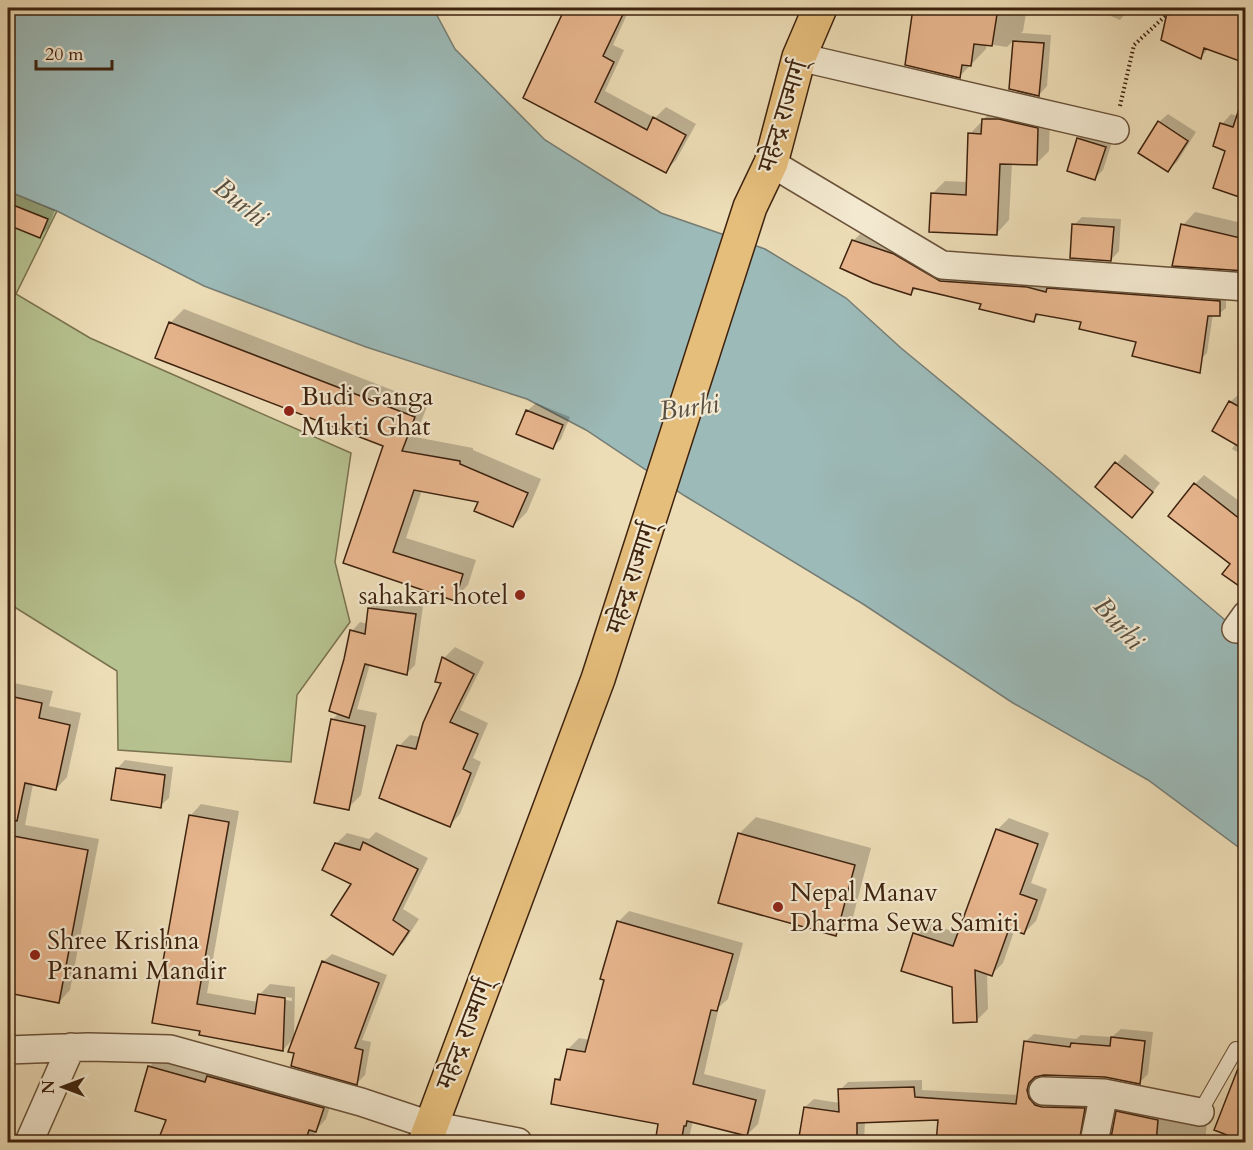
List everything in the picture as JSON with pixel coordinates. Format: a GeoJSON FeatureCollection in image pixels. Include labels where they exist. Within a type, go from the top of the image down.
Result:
{"type":"FeatureCollection","features":[{"type":"Feature","properties":{"kind":"highway","name":"महेन्द्र राज्मार्ग्"},"geometry":{"type":"LineString","coordinates":[[427,1134],[598,679],[750,207],[771,163],[799,57],[820,8]]}},
{"type":"Feature","properties":{"kind":"street"},"geometry":{"type":"LineString","coordinates":[[799,57],[1115,130]]}},
{"type":"Feature","properties":{"kind":"street"},"geometry":{"type":"LineString","coordinates":[[771,163],[942,265],[1245,287]]}},
{"type":"Feature","properties":{"kind":"street"},"geometry":{"type":"LineString","coordinates":[[29,1143],[70,1047]]}},
{"type":"Feature","properties":{"kind":"street"},"geometry":{"type":"LineString","coordinates":[[8,1050],[70,1047],[170,1049],[361,1102],[427,1134],[518,1143]]}},
{"type":"Feature","properties":{"kind":"street"},"geometry":{"type":"LineString","coordinates":[[1043,1090],[1104,1093],[1200,1112]]}},
{"type":"Feature","properties":{"kind":"street"},"geometry":{"type":"LineString","coordinates":[[1094,1143],[1104,1093]]}},
{"type":"Feature","properties":{"kind":"lane"},"geometry":{"type":"LineString","coordinates":[[1200,1112],[1236,1049]]}},
{"type":"Feature","properties":{"kind":"path"},"geometry":{"type":"LineString","coordinates":[[1115,130],[1134,45],[1174,8]]}},
{"type":"Feature","properties":{"kind":"green space"},"geometry":{"type":"Polygon","coordinates":[[[8,191],[57,211],[16,294],[90,338],[351,453],[335,562],[350,622],[297,695],[291,762],[118,750],[117,671],[8,603],[8,191]]]}},
{"type":"Feature","properties":{"kind":"water","name":"Burhi"},"geometry":{"type":"Polygon","coordinates":[[[8,8],[433,8],[455,49],[545,140],[661,213],[765,249],[846,298],[901,348],[1245,637],[1245,852],[1148,780],[1013,703],[863,604],[685,496],[586,430],[527,399],[366,347],[204,286],[57,211],[8,191],[8,8]]]}},
{"type":"Feature","properties":{"kind":"building"},"geometry":{"type":"Polygon","coordinates":[[[565,8],[626,8],[603,56],[614,62],[595,102],[647,130],[653,117],[686,135],[666,173],[523,98],[565,8]]]}},
{"type":"Feature","properties":{"kind":"building"},"geometry":{"type":"Polygon","coordinates":[[[913,8],[998,8],[992,46],[974,44],[971,66],[962,65],[960,78],[905,65],[913,8]]]}},
{"type":"Feature","properties":{"kind":"building"},"geometry":{"type":"Polygon","coordinates":[[[1168,8],[1230,8],[1245,13],[1245,63],[1204,48],[1201,59],[1161,40],[1168,8]]]}},
{"type":"Feature","properties":{"kind":"building"},"geometry":{"type":"Polygon","coordinates":[[[1013,41],[1044,43],[1039,96],[1009,89],[1013,41]]]}},
{"type":"Feature","properties":{"kind":"building"},"geometry":{"type":"Polygon","coordinates":[[[1242,100],[1245,101],[1245,199],[1213,188],[1225,151],[1213,146],[1220,123],[1233,127],[1242,100]]]}},
{"type":"Feature","properties":{"kind":"building"},"geometry":{"type":"Polygon","coordinates":[[[982,119],[999,119],[1038,128],[1037,165],[1000,164],[997,235],[929,232],[931,193],[966,195],[968,133],[981,134],[982,119]]]}},
{"type":"Feature","properties":{"kind":"building"},"geometry":{"type":"Polygon","coordinates":[[[1158,121],[1188,141],[1168,172],[1138,153],[1158,121]]]}},
{"type":"Feature","properties":{"kind":"building"},"geometry":{"type":"Polygon","coordinates":[[[1077,138],[1106,147],[1095,180],[1067,171],[1077,138]]]}},
{"type":"Feature","properties":{"kind":"building"},"geometry":{"type":"Polygon","coordinates":[[[8,203],[48,219],[40,238],[8,225],[8,203]]]}},
{"type":"Feature","properties":{"kind":"building"},"geometry":{"type":"Polygon","coordinates":[[[1072,224],[1114,227],[1111,261],[1070,258],[1072,224]]]}},
{"type":"Feature","properties":{"kind":"building"},"geometry":{"type":"Polygon","coordinates":[[[1181,224],[1245,239],[1245,271],[1172,266],[1181,224]]]}},
{"type":"Feature","properties":{"kind":"building"},"geometry":{"type":"Polygon","coordinates":[[[852,240],[894,254],[940,281],[1027,287],[1046,292],[1047,288],[1220,301],[1220,316],[1208,316],[1200,373],[1132,356],[1136,342],[1079,329],[1081,322],[1036,314],[1034,322],[979,309],[981,304],[913,288],[911,295],[873,283],[840,268],[852,240]]]}},
{"type":"Feature","properties":{"kind":"building"},"geometry":{"type":"Polygon","coordinates":[[[169,322],[415,417],[402,451],[460,461],[460,464],[528,493],[513,527],[474,511],[478,502],[414,490],[393,552],[463,574],[455,601],[343,563],[383,446],[155,358],[169,322]]]}},
{"type":"Feature","properties":{"kind":"building"},"geometry":{"type":"Polygon","coordinates":[[[1229,401],[1245,410],[1245,450],[1212,431],[1229,401]]]}},
{"type":"Feature","properties":{"kind":"building"},"geometry":{"type":"Polygon","coordinates":[[[526,410],[563,425],[553,449],[516,434],[526,410]]]}},
{"type":"Feature","properties":{"kind":"building"},"geometry":{"type":"Polygon","coordinates":[[[1115,462],[1153,492],[1132,518],[1095,487],[1115,462]]]}},
{"type":"Feature","properties":{"kind":"building"},"geometry":{"type":"Polygon","coordinates":[[[1194,483],[1245,523],[1245,590],[1222,574],[1230,564],[1168,516],[1194,483]]]}},
{"type":"Feature","properties":{"kind":"building"},"geometry":{"type":"Polygon","coordinates":[[[368,608],[416,614],[407,675],[365,664],[349,718],[329,711],[350,630],[365,634],[368,608]]]}},
{"type":"Feature","properties":{"kind":"building"},"geometry":{"type":"Polygon","coordinates":[[[442,657],[474,674],[450,722],[478,734],[463,769],[471,773],[450,827],[379,798],[397,745],[416,749],[423,723],[441,683],[435,682],[442,657]]]}},
{"type":"Feature","properties":{"kind":"building"},"geometry":{"type":"Polygon","coordinates":[[[14,697],[42,703],[39,718],[70,725],[56,790],[25,783],[17,821],[8,820],[8,730],[14,697]]]}},
{"type":"Feature","properties":{"kind":"building"},"geometry":{"type":"Polygon","coordinates":[[[331,719],[365,726],[349,810],[314,803],[331,719]]]}},
{"type":"Feature","properties":{"kind":"building"},"geometry":{"type":"Polygon","coordinates":[[[116,768],[165,775],[161,808],[111,800],[116,768]]]}},
{"type":"Feature","properties":{"kind":"building"},"geometry":{"type":"Polygon","coordinates":[[[189,815],[229,822],[197,1004],[255,1014],[258,994],[285,998],[283,1051],[199,1035],[200,1031],[152,1023],[189,815]]]}},
{"type":"Feature","properties":{"kind":"building"},"geometry":{"type":"Polygon","coordinates":[[[996,829],[1038,844],[1020,894],[1037,900],[1024,934],[1009,929],[992,976],[975,970],[977,1022],[953,1023],[952,987],[901,971],[913,933],[953,946],[996,829]]]}},
{"type":"Feature","properties":{"kind":"building"},"geometry":{"type":"Polygon","coordinates":[[[738,833],[855,865],[836,936],[718,903],[738,833]]]}},
{"type":"Feature","properties":{"kind":"building"},"geometry":{"type":"Polygon","coordinates":[[[8,835],[88,850],[59,1003],[8,993],[8,835]]]}},
{"type":"Feature","properties":{"kind":"building"},"geometry":{"type":"Polygon","coordinates":[[[363,842],[418,869],[393,920],[409,931],[393,955],[331,915],[351,884],[322,870],[335,843],[360,850],[363,842]]]}},
{"type":"Feature","properties":{"kind":"building"},"geometry":{"type":"Polygon","coordinates":[[[617,921],[733,954],[717,1011],[711,1010],[693,1084],[756,1100],[747,1136],[687,1121],[681,1143],[655,1143],[658,1124],[551,1104],[555,1079],[560,1080],[567,1049],[585,1052],[604,980],[600,979],[617,921]]]}},
{"type":"Feature","properties":{"kind":"building"},"geometry":{"type":"Polygon","coordinates":[[[322,961],[379,983],[355,1048],[363,1050],[357,1085],[291,1066],[294,1053],[288,1052],[322,961]]]}},
{"type":"Feature","properties":{"kind":"building"},"geometry":{"type":"Polygon","coordinates":[[[1111,1037],[1145,1041],[1140,1084],[1105,1077],[1044,1075],[1035,1077],[1029,1083],[1027,1090],[1029,1098],[1035,1105],[1085,1108],[1079,1143],[936,1143],[938,1120],[857,1123],[857,1143],[798,1143],[804,1107],[839,1112],[838,1089],[914,1087],[915,1097],[1016,1104],[1024,1041],[1070,1047],[1071,1043],[1110,1046],[1111,1037]]]}},
{"type":"Feature","properties":{"kind":"building"},"geometry":{"type":"Polygon","coordinates":[[[1245,1054],[1245,1142],[1214,1130],[1245,1054]]]}},
{"type":"Feature","properties":{"kind":"building"},"geometry":{"type":"Polygon","coordinates":[[[148,1066],[205,1082],[207,1076],[324,1108],[316,1132],[309,1130],[305,1143],[157,1143],[166,1120],[135,1111],[148,1066]]]}},
{"type":"Feature","properties":{"kind":"building"},"geometry":{"type":"Polygon","coordinates":[[[1116,1111],[1158,1120],[1156,1143],[1110,1143],[1116,1111]]]}},
{"type":"Feature","properties":{"kind":"place","name":"Budi Ganga Mukti Ghat"},"geometry":{"type":"Point","coordinates":[289,411]}},
{"type":"Feature","properties":{"kind":"place","name":"sahakari hotel"},"geometry":{"type":"Point","coordinates":[520,595]}},
{"type":"Feature","properties":{"kind":"place","name":"Nepal Manav Dharma Sewa Samiti"},"geometry":{"type":"Point","coordinates":[778,907]}},
{"type":"Feature","properties":{"kind":"place","name":"Shree Krishna Pranami Mandir"},"geometry":{"type":"Point","coordinates":[35,955]}}]}
